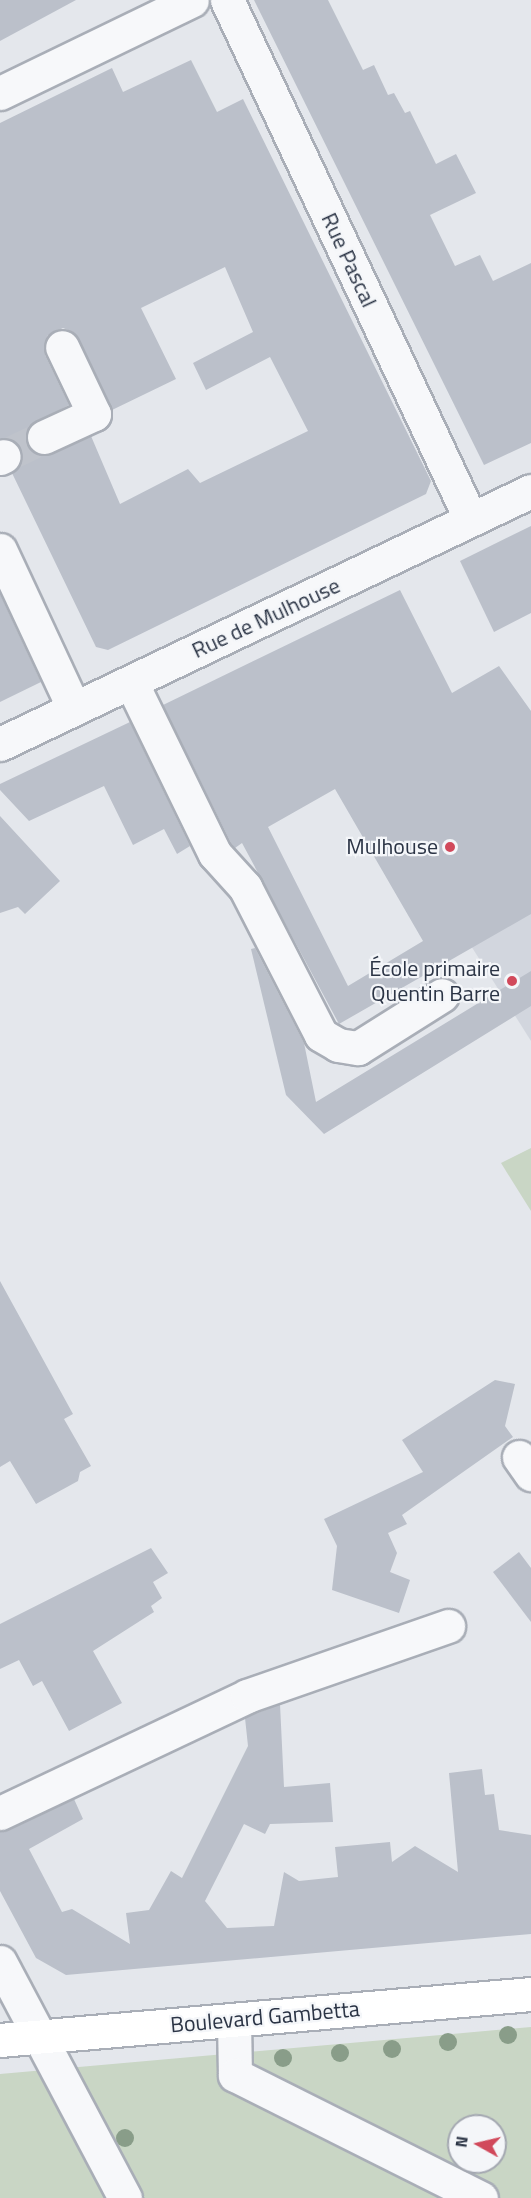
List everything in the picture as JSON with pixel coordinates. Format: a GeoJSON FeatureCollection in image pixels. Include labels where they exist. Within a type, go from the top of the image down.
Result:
{"type":"FeatureCollection","features":[{"type":"Feature","properties":{"kind":"main road","name":"Boulevard Gambetta"},"geometry":{"type":"LineString","coordinates":[[0,2040],[531,1994]]}},
{"type":"Feature","properties":{"kind":"street"},"geometry":{"type":"LineString","coordinates":[[0,93],[192,0]]}},
{"type":"Feature","properties":{"kind":"street","name":"Rue Pascal"},"geometry":{"type":"LineString","coordinates":[[227,0],[471,520]]}},
{"type":"Feature","properties":{"kind":"street"},"geometry":{"type":"LineString","coordinates":[[44,436],[94,414],[62,346]]}},
{"type":"Feature","properties":{"kind":"street","name":"Rue de Mulhouse"},"geometry":{"type":"LineString","coordinates":[[0,744],[531,491]]}},
{"type":"Feature","properties":{"kind":"street"},"geometry":{"type":"LineString","coordinates":[[0,550],[74,709]]}},
{"type":"Feature","properties":{"kind":"street"},"geometry":{"type":"LineString","coordinates":[[131,682],[216,854],[245,887],[321,1035],[338,1045],[358,1048],[442,995]]}},
{"type":"Feature","properties":{"kind":"street"},"geometry":{"type":"LineString","coordinates":[[0,1813],[247,1696],[448,1626]]}},
{"type":"Feature","properties":{"kind":"street"},"geometry":{"type":"LineString","coordinates":[[0,1962],[125,2198]]}},
{"type":"Feature","properties":{"kind":"street"},"geometry":{"type":"LineString","coordinates":[[234,2020],[235,2075],[481,2198]]}},
{"type":"Feature","properties":{"kind":"shaded area","name":"École primaire Quentin Barre"},"geometry":{"type":"Polygon","coordinates":[[[531,878],[531,1041],[456,922],[531,878]]]}},
{"type":"Feature","properties":{"kind":"green space"},"geometry":{"type":"Polygon","coordinates":[[[531,1148],[531,1211],[501,1163],[531,1148]]]}},
{"type":"Feature","properties":{"kind":"green space"},"geometry":{"type":"Polygon","coordinates":[[[531,2027],[531,2198],[0,2198],[0,2074],[531,2027]]]}},
{"type":"Feature","properties":{"kind":"building"},"geometry":{"type":"Polygon","coordinates":[[[0,0],[76,0],[0,41],[0,0]]]}},
{"type":"Feature","properties":{"kind":"building"},"geometry":{"type":"Polygon","coordinates":[[[254,0],[328,0],[363,70],[374,65],[388,95],[394,93],[405,113],[410,111],[436,164],[456,154],[476,193],[430,215],[455,266],[480,255],[493,281],[531,263],[531,443],[484,465],[254,0]]]}},
{"type":"Feature","properties":{"kind":"building"},"geometry":{"type":"Polygon","coordinates":[[[191,60],[217,112],[243,99],[431,481],[426,494],[108,650],[96,647],[12,473],[23,458],[20,447],[0,438],[0,123],[112,68],[123,92],[191,60]],[[225,267],[141,308],[176,379],[112,410],[73,332],[63,328],[47,336],[45,355],[69,405],[29,426],[25,436],[33,452],[51,454],[91,436],[120,504],[188,469],[200,483],[308,431],[270,357],[206,390],[193,363],[253,332],[225,267]]]}},
{"type":"Feature","properties":{"kind":"building"},"geometry":{"type":"Polygon","coordinates":[[[531,526],[531,613],[494,632],[460,561],[531,526]]]}},
{"type":"Feature","properties":{"kind":"building"},"geometry":{"type":"Polygon","coordinates":[[[400,590],[452,693],[499,666],[531,711],[531,914],[339,1024],[242,843],[235,848],[231,843],[163,705],[400,590]],[[335,789],[268,827],[348,986],[423,941],[335,789]]]}},
{"type":"Feature","properties":{"kind":"building"},"geometry":{"type":"Polygon","coordinates":[[[0,594],[41,682],[0,702],[0,594]]]}},
{"type":"Feature","properties":{"kind":"building"},"geometry":{"type":"Polygon","coordinates":[[[130,722],[190,846],[177,854],[164,829],[133,845],[104,786],[29,821],[0,790],[0,784],[130,722]]]}},
{"type":"Feature","properties":{"kind":"building"},"geometry":{"type":"Polygon","coordinates":[[[0,816],[60,881],[25,914],[18,907],[0,913],[0,816]]]}},
{"type":"Feature","properties":{"kind":"building"},"geometry":{"type":"Polygon","coordinates":[[[255,948],[304,1043],[316,1102],[531,971],[531,1006],[324,1134],[286,1095],[251,949],[255,948]]]}},
{"type":"Feature","properties":{"kind":"building"},"geometry":{"type":"Polygon","coordinates":[[[0,1281],[73,1414],[64,1419],[91,1466],[80,1472],[78,1481],[36,1504],[10,1461],[0,1467],[0,1281]]]}},
{"type":"Feature","properties":{"kind":"building"},"geometry":{"type":"Polygon","coordinates":[[[495,1380],[515,1384],[505,1426],[513,1437],[402,1515],[407,1524],[388,1533],[397,1553],[390,1572],[410,1580],[399,1613],[332,1590],[337,1546],[324,1519],[423,1472],[402,1440],[495,1380]]]}},
{"type":"Feature","properties":{"kind":"building"},"geometry":{"type":"Polygon","coordinates":[[[151,1548],[168,1573],[153,1582],[162,1598],[151,1606],[154,1612],[93,1651],[122,1703],[69,1731],[42,1681],[33,1686],[19,1660],[0,1669],[0,1624],[151,1548]]]}},
{"type":"Feature","properties":{"kind":"building"},"geometry":{"type":"Polygon","coordinates":[[[519,1552],[531,1568],[531,1622],[493,1572],[519,1552]]]}},
{"type":"Feature","properties":{"kind":"building"},"geometry":{"type":"Polygon","coordinates":[[[280,1704],[284,1787],[330,1783],[333,1822],[270,1824],[265,1834],[244,1824],[205,1901],[227,1928],[274,1926],[284,1872],[299,1881],[338,1877],[335,1847],[390,1842],[392,1862],[415,1846],[458,1872],[449,1773],[482,1769],[485,1795],[494,1794],[499,1830],[531,1835],[531,1934],[66,1975],[36,1958],[0,1891],[0,1831],[74,1799],[83,1819],[29,1849],[62,1912],[72,1909],[130,1944],[126,1913],[149,1910],[171,1871],[182,1878],[248,1746],[245,1718],[280,1704]]]}},
{"type":"Feature","properties":{"kind":"tunnel"},"geometry":{"type":"LineString","coordinates":[[4,456],[44,437]]}},
{"type":"Feature","properties":{"kind":"place","name":"Mulhouse"},"geometry":{"type":"Point","coordinates":[450,847]}},
{"type":"Feature","properties":{"kind":"place","name":"École primaire Quentin Barre"},"geometry":{"type":"Point","coordinates":[512,981]}}]}
